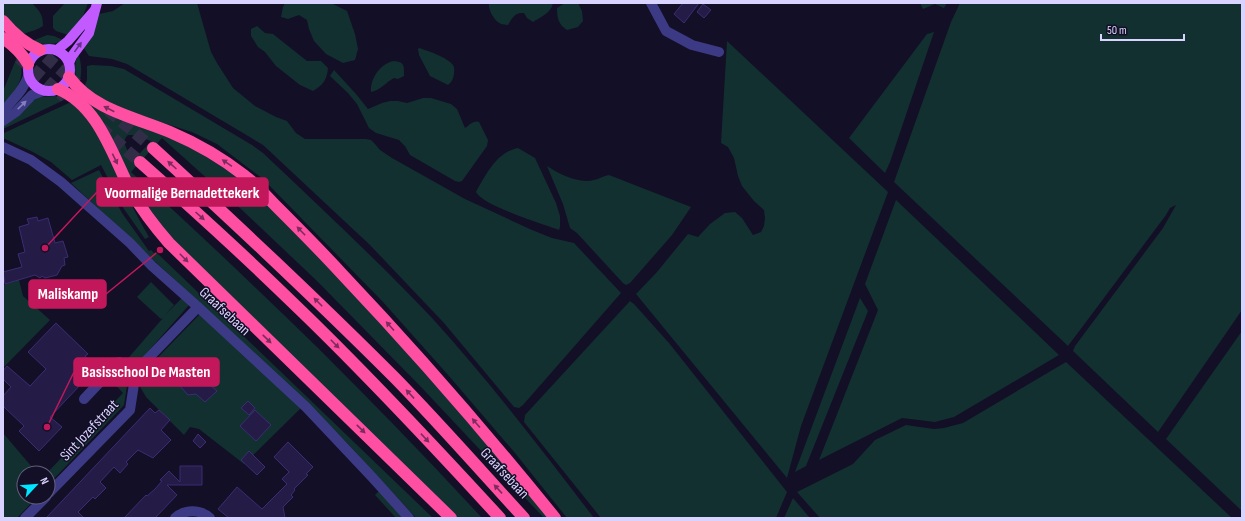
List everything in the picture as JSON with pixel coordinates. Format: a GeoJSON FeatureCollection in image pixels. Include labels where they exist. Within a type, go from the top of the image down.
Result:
{"type":"FeatureCollection","features":[{"type":"Feature","properties":{"kind":"highway"},"geometry":{"type":"LineString","coordinates":[[3,21],[33,48],[40,50]]}},
{"type":"Feature","properties":{"kind":"highway"},"geometry":{"type":"LineString","coordinates":[[3,38],[18,50],[28,64]]}},
{"type":"Feature","properties":{"kind":"highway"},"geometry":{"type":"LineString","coordinates":[[69,77],[80,89],[102,105],[117,113],[170,132],[191,142],[205,149],[246,176],[300,229],[417,355],[497,447],[555,518]]}},
{"type":"Feature","properties":{"kind":"highway"},"geometry":{"type":"LineString","coordinates":[[58,89],[73,97],[83,106],[96,122],[141,207],[155,227],[169,243],[452,518]]}},
{"type":"Feature","properties":{"kind":"highway","name":"Graafsebaan"},"geometry":{"type":"LineString","coordinates":[[153,148],[308,292],[396,379],[524,518]]}},
{"type":"Feature","properties":{"kind":"highway"},"geometry":{"type":"LineString","coordinates":[[140,162],[205,220],[294,304],[381,390],[500,518]]}},
{"type":"Feature","properties":{"kind":"main road"},"geometry":{"type":"LineString","coordinates":[[56,50],[68,41],[95,7]]}},
{"type":"Feature","properties":{"kind":"main road"},"geometry":{"type":"LineString","coordinates":[[69,63],[63,53],[49,48],[40,50],[32,56],[28,64],[28,76],[33,85],[48,91],[58,89],[66,82],[69,77],[69,63],[74,53],[89,33],[95,7]]}},
{"type":"Feature","properties":{"kind":"street"},"geometry":{"type":"LineString","coordinates":[[651,3],[666,31],[692,45],[719,52]]}},
{"type":"Feature","properties":{"kind":"street"},"geometry":{"type":"LineString","coordinates":[[3,113],[26,84],[28,76]]}},
{"type":"Feature","properties":{"kind":"street"},"geometry":{"type":"LineString","coordinates":[[3,121],[16,112],[32,95],[43,90]]}},
{"type":"Feature","properties":{"kind":"street","name":"Graafsebaan"},"geometry":{"type":"LineString","coordinates":[[3,146],[31,160],[64,184],[130,243],[152,266],[306,407],[409,518]]}},
{"type":"Feature","properties":{"kind":"street","name":"Sint Jozefstraat"},"geometry":{"type":"LineString","coordinates":[[56,486],[130,410],[136,371],[198,307]]}},
{"type":"Feature","properties":{"kind":"street"},"geometry":{"type":"LineString","coordinates":[[84,399],[119,362]]}},
{"type":"Feature","properties":{"kind":"street"},"geometry":{"type":"LineString","coordinates":[[25,518],[38,505]]}},
{"type":"Feature","properties":{"kind":"street"},"geometry":{"type":"LineString","coordinates":[[176,518],[178,515],[198,511],[210,518]]}},
{"type":"Feature","properties":{"kind":"green space"},"geometry":{"type":"Polygon","coordinates":[[[3,3],[32,3],[40,13],[43,26],[39,29],[24,34],[21,31],[19,32],[3,15],[3,3]]]}},
{"type":"Feature","properties":{"kind":"green space"},"geometry":{"type":"Polygon","coordinates":[[[65,3],[88,3],[83,16],[68,35],[56,31],[53,28],[53,16],[65,3]]]}},
{"type":"Feature","properties":{"kind":"green space"},"geometry":{"type":"Polygon","coordinates":[[[125,3],[197,3],[211,52],[217,63],[233,88],[255,106],[287,121],[296,133],[305,139],[371,140],[380,150],[392,158],[465,199],[532,230],[552,238],[574,243],[621,293],[523,405],[519,408],[514,407],[444,323],[370,245],[263,145],[127,64],[112,59],[89,56],[83,47],[99,14],[113,11],[125,3]]]}},
{"type":"Feature","properties":{"kind":"green space"},"geometry":{"type":"Polygon","coordinates":[[[285,3],[331,3],[347,11],[355,34],[358,49],[355,60],[343,63],[326,54],[314,41],[307,20],[299,15],[288,19],[281,17],[285,3]]]}},
{"type":"Feature","properties":{"kind":"green space"},"geometry":{"type":"Polygon","coordinates":[[[489,3],[553,3],[548,12],[533,22],[527,18],[524,13],[518,13],[508,25],[501,24],[494,18],[489,3]]]}},
{"type":"Feature","properties":{"kind":"green space"},"geometry":{"type":"Polygon","coordinates":[[[565,3],[578,3],[582,11],[583,21],[578,27],[567,30],[560,23],[557,8],[565,3]]]}},
{"type":"Feature","properties":{"kind":"green space"},"geometry":{"type":"Polygon","coordinates":[[[920,3],[947,3],[944,8],[935,4],[923,9],[920,3]]]}},
{"type":"Feature","properties":{"kind":"green space"},"geometry":{"type":"Polygon","coordinates":[[[960,3],[1242,3],[1242,310],[1158,432],[1073,351],[1075,346],[1163,228],[1176,205],[1170,208],[1068,346],[894,182],[951,22],[960,3]]]}},
{"type":"Feature","properties":{"kind":"green space"},"geometry":{"type":"Polygon","coordinates":[[[257,26],[265,33],[273,34],[307,61],[321,61],[328,68],[327,76],[322,84],[313,91],[300,85],[276,66],[265,52],[258,47],[251,36],[251,29],[257,26]]]}},
{"type":"Feature","properties":{"kind":"green space"},"geometry":{"type":"Polygon","coordinates":[[[934,32],[885,173],[849,138],[927,34],[934,32]]]}},
{"type":"Feature","properties":{"kind":"green space"},"geometry":{"type":"Polygon","coordinates":[[[47,35],[63,40],[51,44],[30,42],[47,35]]]}},
{"type":"Feature","properties":{"kind":"green space"},"geometry":{"type":"Polygon","coordinates":[[[727,41],[888,192],[801,426],[787,478],[636,294],[657,272],[688,234],[698,237],[710,224],[725,213],[735,212],[742,218],[753,235],[761,232],[764,226],[764,210],[754,201],[742,186],[734,158],[728,147],[721,143],[727,41]]]}},
{"type":"Feature","properties":{"kind":"green space"},"geometry":{"type":"Polygon","coordinates":[[[419,48],[442,57],[453,65],[454,76],[448,85],[430,76],[419,55],[419,48]]]}},
{"type":"Feature","properties":{"kind":"green space"},"geometry":{"type":"Polygon","coordinates":[[[78,54],[81,69],[79,84],[75,69],[78,54]]]}},
{"type":"Feature","properties":{"kind":"green space"},"geometry":{"type":"Polygon","coordinates":[[[17,57],[22,71],[21,77],[16,89],[3,105],[3,91],[17,57]]]}},
{"type":"Feature","properties":{"kind":"green space"},"geometry":{"type":"Polygon","coordinates":[[[389,62],[400,62],[403,65],[404,76],[398,79],[394,78],[378,90],[371,92],[372,82],[377,72],[389,62]]]}},
{"type":"Feature","properties":{"kind":"green space"},"geometry":{"type":"Polygon","coordinates":[[[87,66],[111,66],[124,69],[263,153],[370,255],[432,318],[495,391],[594,518],[567,518],[515,453],[383,302],[263,179],[217,144],[192,132],[151,119],[117,111],[84,87],[87,80],[87,66]]]}},
{"type":"Feature","properties":{"kind":"green space"},"geometry":{"type":"Polygon","coordinates":[[[334,70],[368,109],[390,101],[407,103],[423,98],[431,98],[451,104],[457,109],[465,128],[473,122],[479,122],[488,140],[487,146],[462,181],[455,181],[410,155],[405,146],[399,140],[376,133],[369,128],[357,104],[330,76],[334,70]]]}},
{"type":"Feature","properties":{"kind":"green space"},"geometry":{"type":"Polygon","coordinates":[[[55,96],[66,99],[3,129],[3,125],[32,101],[39,97],[55,96]]]}},
{"type":"Feature","properties":{"kind":"green space"},"geometry":{"type":"Polygon","coordinates":[[[71,102],[84,115],[98,136],[133,209],[149,237],[145,239],[124,209],[101,165],[72,180],[51,162],[3,138],[3,134],[6,132],[71,102]]]}},
{"type":"Feature","properties":{"kind":"green space"},"geometry":{"type":"Polygon","coordinates":[[[88,103],[166,135],[192,148],[242,179],[359,295],[550,518],[544,518],[422,388],[317,281],[241,209],[162,138],[131,172],[201,236],[316,346],[400,431],[482,518],[457,518],[183,253],[142,202],[88,103]],[[128,135],[124,142],[132,162],[151,141],[128,135]]]}},
{"type":"Feature","properties":{"kind":"green space"},"geometry":{"type":"Polygon","coordinates":[[[518,148],[535,158],[556,203],[560,216],[559,230],[501,209],[481,197],[476,192],[488,171],[498,159],[511,150],[518,148]]]}},
{"type":"Feature","properties":{"kind":"green space"},"geometry":{"type":"Polygon","coordinates":[[[547,166],[563,175],[582,181],[594,180],[609,175],[691,207],[672,235],[630,283],[626,285],[577,233],[570,228],[563,204],[547,166]]]}},
{"type":"Feature","properties":{"kind":"green space"},"geometry":{"type":"Polygon","coordinates":[[[99,170],[122,213],[149,251],[151,250],[154,253],[156,252],[433,518],[416,518],[347,443],[310,406],[71,183],[99,170]]]}},
{"type":"Feature","properties":{"kind":"green space"},"geometry":{"type":"Polygon","coordinates":[[[896,200],[1059,355],[954,417],[935,422],[902,418],[819,460],[878,310],[865,284],[896,200]]]}},
{"type":"Feature","properties":{"kind":"green space"},"geometry":{"type":"Polygon","coordinates":[[[19,280],[23,296],[50,320],[3,368],[3,285],[19,280]]]}},
{"type":"Feature","properties":{"kind":"green space"},"geometry":{"type":"Polygon","coordinates":[[[151,282],[174,305],[165,315],[182,298],[190,304],[129,373],[124,405],[56,477],[56,465],[55,465],[123,393],[110,379],[163,318],[161,319],[137,297],[151,282]]]}},
{"type":"Feature","properties":{"kind":"green space"},"geometry":{"type":"Polygon","coordinates":[[[860,298],[868,311],[806,466],[795,472],[860,298]]]}},
{"type":"Feature","properties":{"kind":"green space"},"geometry":{"type":"Polygon","coordinates":[[[630,301],[669,343],[787,492],[776,518],[601,518],[524,422],[525,415],[630,301]]]}},
{"type":"Feature","properties":{"kind":"green space"},"geometry":{"type":"Polygon","coordinates":[[[201,313],[302,407],[244,464],[199,429],[190,427],[184,435],[146,397],[136,380],[201,313]]]}},
{"type":"Feature","properties":{"kind":"green space"},"geometry":{"type":"Polygon","coordinates":[[[1242,331],[1242,511],[1166,439],[1242,331]]]}},
{"type":"Feature","properties":{"kind":"green space"},"geometry":{"type":"Polygon","coordinates":[[[1066,362],[1232,518],[820,518],[797,492],[853,464],[875,440],[906,425],[934,429],[963,423],[1066,362]]]}},
{"type":"Feature","properties":{"kind":"green space"},"geometry":{"type":"Polygon","coordinates":[[[3,433],[30,465],[16,465],[16,505],[29,505],[17,518],[3,518],[3,433]]]}},
{"type":"Feature","properties":{"kind":"green space"},"geometry":{"type":"Polygon","coordinates":[[[380,492],[403,518],[396,518],[375,495],[380,492]]]}},
{"type":"Feature","properties":{"kind":"green space"},"geometry":{"type":"Polygon","coordinates":[[[793,498],[810,518],[784,518],[793,498]]]}},
{"type":"Feature","properties":{"kind":"building"},"geometry":{"type":"Polygon","coordinates":[[[683,3],[699,3],[684,23],[674,14],[683,3]]]}},
{"type":"Feature","properties":{"kind":"building"},"geometry":{"type":"Polygon","coordinates":[[[703,4],[711,10],[704,18],[697,12],[703,4]]]}},
{"type":"Feature","properties":{"kind":"building"},"geometry":{"type":"Polygon","coordinates":[[[37,217],[38,221],[48,218],[55,243],[63,241],[68,257],[64,258],[65,265],[62,266],[57,275],[45,278],[42,276],[40,278],[35,275],[5,284],[3,272],[22,267],[18,254],[25,252],[19,227],[29,224],[27,219],[37,217]]]}},
{"type":"Feature","properties":{"kind":"building"},"geometry":{"type":"Polygon","coordinates":[[[56,323],[88,354],[85,356],[100,370],[86,385],[83,382],[50,417],[62,427],[39,451],[19,431],[24,426],[3,406],[3,396],[11,387],[3,379],[3,371],[7,366],[30,386],[46,369],[28,352],[56,323]]]}},
{"type":"Feature","properties":{"kind":"building"},"geometry":{"type":"Polygon","coordinates":[[[189,376],[194,380],[197,377],[202,382],[204,380],[217,391],[205,402],[196,394],[188,395],[180,386],[189,376]]]}},
{"type":"Feature","properties":{"kind":"building"},"geometry":{"type":"Polygon","coordinates":[[[248,401],[255,408],[249,415],[241,408],[248,401]]]}},
{"type":"Feature","properties":{"kind":"building"},"geometry":{"type":"Polygon","coordinates":[[[150,408],[155,413],[159,410],[170,420],[161,430],[171,440],[153,458],[138,450],[126,462],[128,464],[120,473],[114,467],[100,482],[106,488],[95,499],[93,497],[78,512],[84,518],[46,518],[150,408]]]}},
{"type":"Feature","properties":{"kind":"building"},"geometry":{"type":"Polygon","coordinates":[[[255,410],[271,425],[256,441],[240,426],[255,410]]]}},
{"type":"Feature","properties":{"kind":"building"},"geometry":{"type":"Polygon","coordinates":[[[198,434],[206,442],[200,448],[193,441],[198,434]]]}},
{"type":"Feature","properties":{"kind":"building"},"geometry":{"type":"Polygon","coordinates":[[[288,442],[313,467],[306,474],[308,475],[294,489],[295,490],[291,495],[293,497],[283,507],[285,518],[229,518],[218,509],[237,487],[262,509],[287,484],[282,479],[289,472],[274,457],[288,442]]]}},
{"type":"Feature","properties":{"kind":"building"},"geometry":{"type":"Polygon","coordinates":[[[249,451],[265,467],[257,475],[241,460],[249,451]]]}},
{"type":"Feature","properties":{"kind":"building"},"geometry":{"type":"Polygon","coordinates":[[[180,466],[202,466],[202,485],[167,485],[177,495],[155,518],[124,518],[146,495],[147,496],[155,489],[162,481],[160,480],[169,471],[180,482],[180,466]]]}},
{"type":"Feature","properties":{"kind":"tunnel"},"geometry":{"type":"LineString","coordinates":[[32,45],[77,84]]}},
{"type":"Feature","properties":{"kind":"tunnel"},"geometry":{"type":"LineString","coordinates":[[19,58],[65,97]]}},
{"type":"Feature","properties":{"kind":"tunnel"},"geometry":{"type":"LineString","coordinates":[[108,110],[153,148]]}},
{"type":"Feature","properties":{"kind":"tunnel"},"geometry":{"type":"LineString","coordinates":[[100,127],[140,162]]}},
{"type":"Feature","properties":{"kind":"place","name":"Voormalige Bernadettekerk"},"geometry":{"type":"Point","coordinates":[45,248]}},
{"type":"Feature","properties":{"kind":"place","name":"Maliskamp"},"geometry":{"type":"Point","coordinates":[160,250]}},
{"type":"Feature","properties":{"kind":"place","name":"Basisschool De Masten"},"geometry":{"type":"Point","coordinates":[47,427]}}]}
